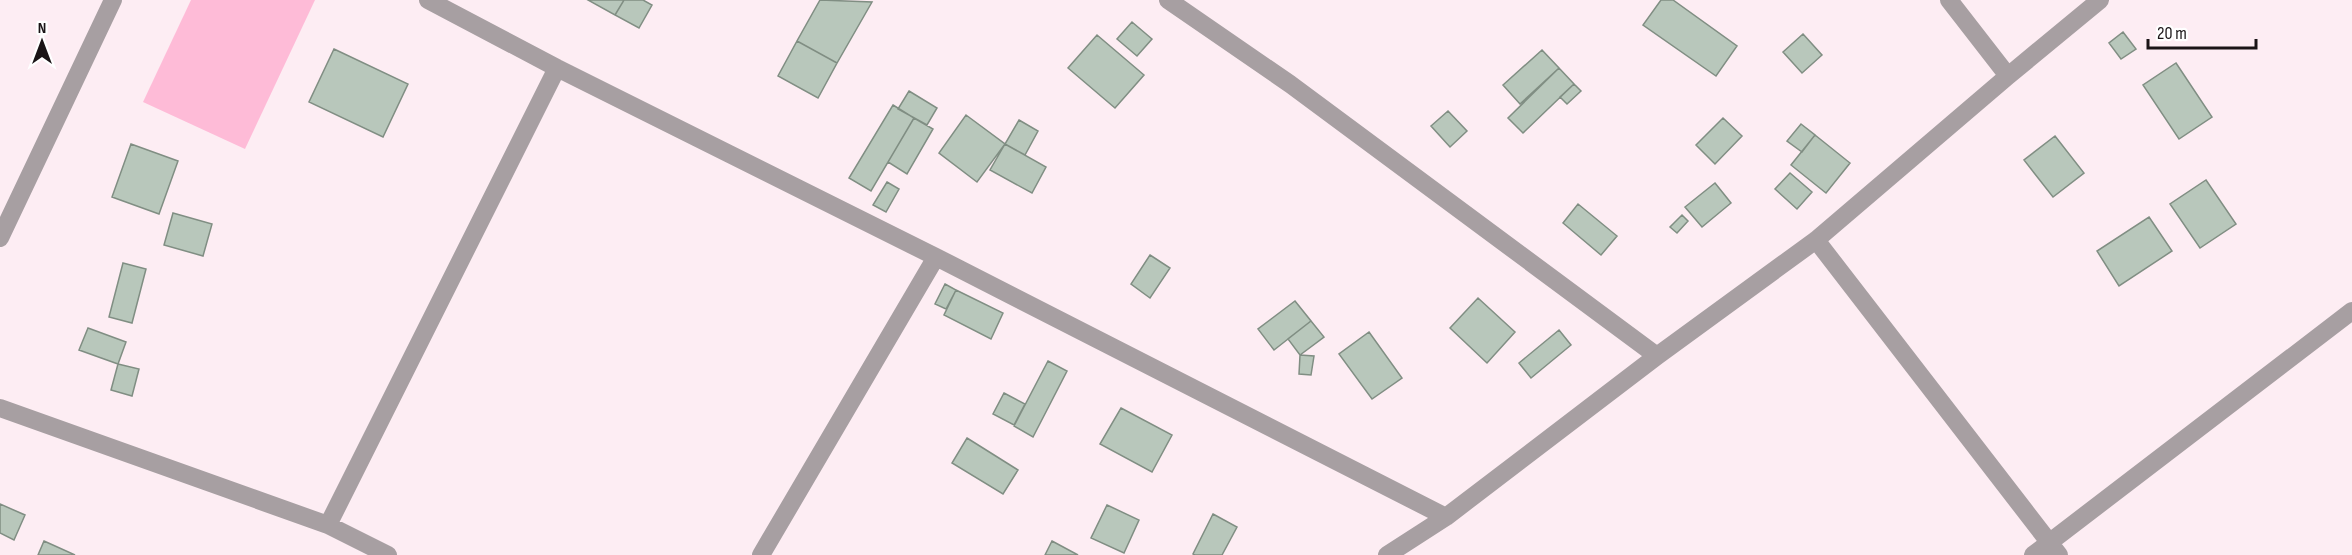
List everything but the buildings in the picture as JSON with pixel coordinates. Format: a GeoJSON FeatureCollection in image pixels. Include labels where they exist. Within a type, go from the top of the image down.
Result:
{"type":"FeatureCollection","features":[{"type":"Feature","properties":{"kind":"street"},"geometry":{"type":"LineString","coordinates":[[0,238],[113,0]]}},
{"type":"Feature","properties":{"kind":"street"},"geometry":{"type":"LineString","coordinates":[[428,0],[557,68],[936,257],[1446,517]]}},
{"type":"Feature","properties":{"kind":"street"},"geometry":{"type":"LineString","coordinates":[[1168,0],[1290,84],[1657,356]]}},
{"type":"Feature","properties":{"kind":"street"},"geometry":{"type":"LineString","coordinates":[[1949,0],[2007,76]]}},
{"type":"Feature","properties":{"kind":"street"},"geometry":{"type":"LineString","coordinates":[[1387,555],[1446,517],[1657,356],[1816,240],[2007,76],[2100,0]]}},
{"type":"Feature","properties":{"kind":"street"},"geometry":{"type":"LineString","coordinates":[[328,525],[557,68]]}},
{"type":"Feature","properties":{"kind":"street"},"geometry":{"type":"LineString","coordinates":[[1816,240],[2054,549]]}},
{"type":"Feature","properties":{"kind":"street"},"geometry":{"type":"LineString","coordinates":[[761,555],[936,257]]}},
{"type":"Feature","properties":{"kind":"street"},"geometry":{"type":"LineString","coordinates":[[2033,555],[2054,549],[2352,311]]}},
{"type":"Feature","properties":{"kind":"street"},"geometry":{"type":"LineString","coordinates":[[0,408],[328,525],[388,555]]}},
{"type":"Feature","properties":{"kind":"shaded area"},"geometry":{"type":"Polygon","coordinates":[[[191,0],[315,0],[245,149],[143,102],[191,0]]]}}]}
